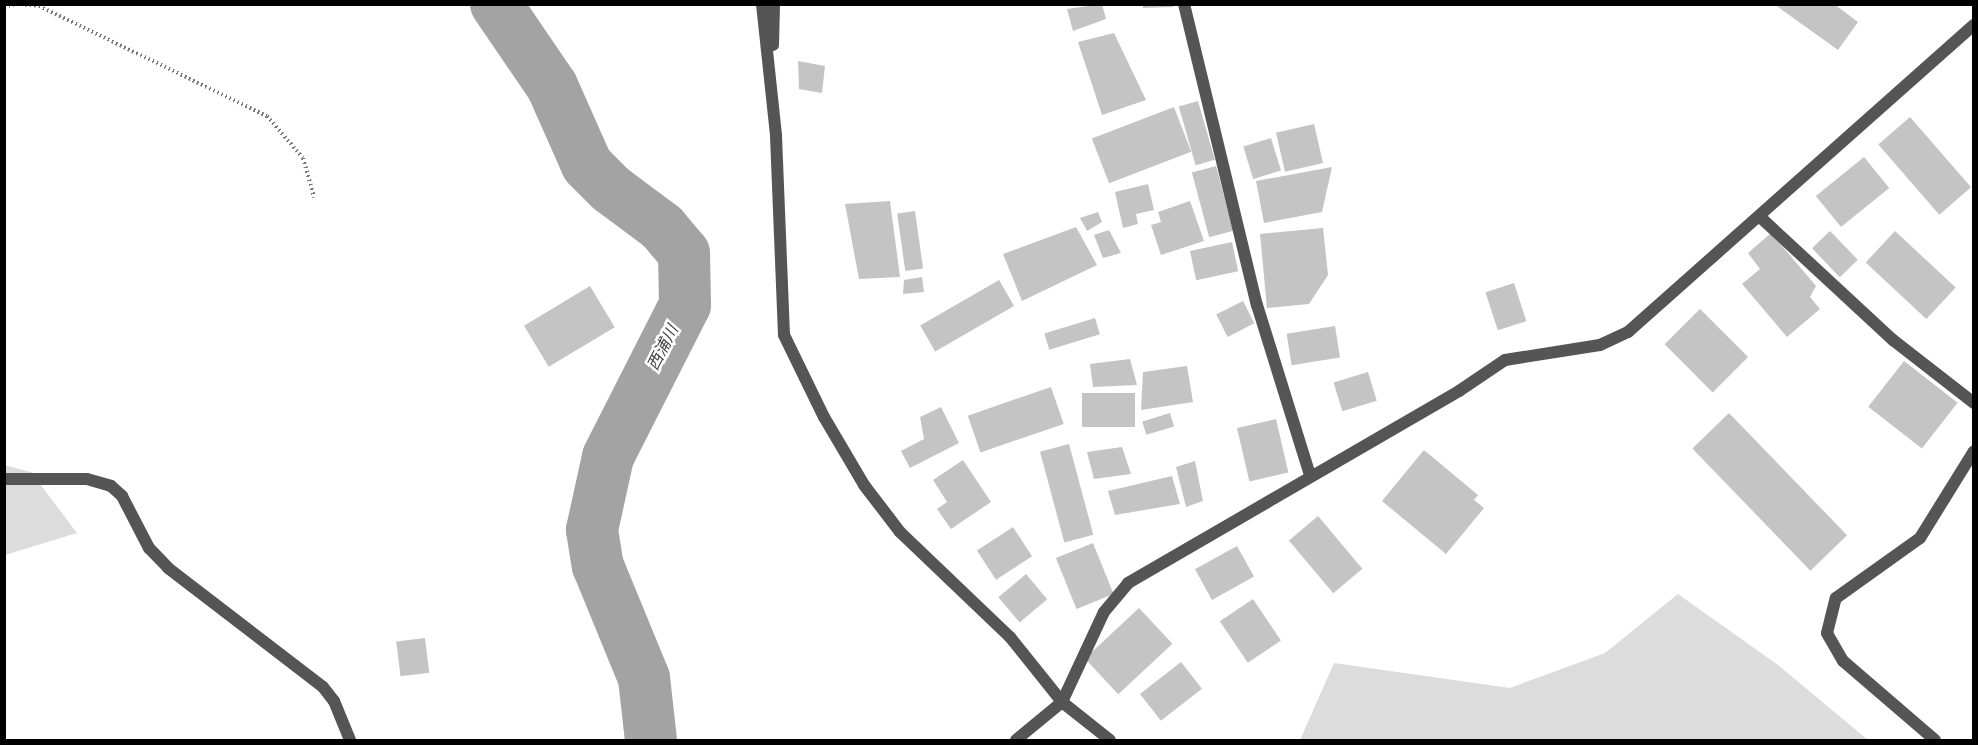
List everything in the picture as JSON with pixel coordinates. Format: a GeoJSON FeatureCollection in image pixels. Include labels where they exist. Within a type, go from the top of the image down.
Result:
{"type":"FeatureCollection","features":[{"type":"Feature","properties":{"kind":"street"},"geometry":{"type":"LineString","coordinates":[[762,4],[771,90],[784,335],[824,417],[864,485],[900,531],[1010,637],[1062,702],[1110,741]]}},
{"type":"Feature","properties":{"kind":"street"},"geometry":{"type":"LineString","coordinates":[[771,90],[774,4]]}},
{"type":"Feature","properties":{"kind":"street"},"geometry":{"type":"LineString","coordinates":[[1184,4],[1257,305],[1310,475]]}},
{"type":"Feature","properties":{"kind":"street"},"geometry":{"type":"LineString","coordinates":[[1016,741],[1062,702],[1104,612],[1128,583],[1310,475],[1459,391],[1505,360],[1600,345],[1628,332],[1974,25]]}},
{"type":"Feature","properties":{"kind":"street"},"geometry":{"type":"LineString","coordinates":[[1759,216],[1893,340],[1974,403]]}},
{"type":"Feature","properties":{"kind":"street"},"geometry":{"type":"LineString","coordinates":[[1935,741],[1843,662],[1827,633],[1836,598],[1920,538],[1974,451]]}},
{"type":"Feature","properties":{"kind":"street"},"geometry":{"type":"LineString","coordinates":[[4,479],[87,479],[111,486],[122,496],[149,548],[168,568],[323,687],[334,701],[350,741]]}},
{"type":"Feature","properties":{"kind":"path"},"geometry":{"type":"LineString","coordinates":[[4,7],[15,4]]}},
{"type":"Feature","properties":{"kind":"path"},"geometry":{"type":"LineString","coordinates":[[21,4],[39,6],[267,116],[303,158],[314,197]]}},
{"type":"Feature","properties":{"kind":"shaded area"},"geometry":{"type":"Polygon","coordinates":[[[4,465],[31,472],[77,533],[5,555],[4,465]]]}},
{"type":"Feature","properties":{"kind":"shaded area"},"geometry":{"type":"Polygon","coordinates":[[[1678,594],[1778,665],[1868,740],[1300,740],[1334,663],[1510,688],[1605,653],[1678,594]]]}},
{"type":"Feature","properties":{"kind":"building"},"geometry":{"type":"Polygon","coordinates":[[[1102,4],[1106,19],[1073,31],[1067,9],[1102,4]]]}},
{"type":"Feature","properties":{"kind":"building"},"geometry":{"type":"Polygon","coordinates":[[[1143,4],[1173,4],[1173,7],[1143,8],[1143,4]]]}},
{"type":"Feature","properties":{"kind":"building"},"geometry":{"type":"Polygon","coordinates":[[[1774,4],[1834,4],[1858,22],[1838,50],[1774,4]]]}},
{"type":"Feature","properties":{"kind":"building"},"geometry":{"type":"Polygon","coordinates":[[[1114,33],[1146,100],[1102,115],[1078,42],[1114,33]]]}},
{"type":"Feature","properties":{"kind":"building"},"geometry":{"type":"Polygon","coordinates":[[[798,61],[825,66],[822,93],[799,89],[798,61]]]}},
{"type":"Feature","properties":{"kind":"building"},"geometry":{"type":"Polygon","coordinates":[[[1198,101],[1215,160],[1196,165],[1179,107],[1198,101]]]}},
{"type":"Feature","properties":{"kind":"building"},"geometry":{"type":"Polygon","coordinates":[[[1174,107],[1191,152],[1109,183],[1092,139],[1174,107]]]}},
{"type":"Feature","properties":{"kind":"building"},"geometry":{"type":"Polygon","coordinates":[[[1910,117],[1971,187],[1939,215],[1878,145],[1910,117]]]}},
{"type":"Feature","properties":{"kind":"building"},"geometry":{"type":"Polygon","coordinates":[[[1314,124],[1323,163],[1285,172],[1276,133],[1314,124]]]}},
{"type":"Feature","properties":{"kind":"building"},"geometry":{"type":"Polygon","coordinates":[[[1271,138],[1281,171],[1253,179],[1243,146],[1271,138]]]}},
{"type":"Feature","properties":{"kind":"building"},"geometry":{"type":"Polygon","coordinates":[[[1864,157],[1889,188],[1841,227],[1816,196],[1864,157]]]}},
{"type":"Feature","properties":{"kind":"building"},"geometry":{"type":"Polygon","coordinates":[[[1216,166],[1233,231],[1209,237],[1192,172],[1216,166]]]}},
{"type":"Feature","properties":{"kind":"building"},"geometry":{"type":"Polygon","coordinates":[[[1332,167],[1322,212],[1264,223],[1256,181],[1332,167]]]}},
{"type":"Feature","properties":{"kind":"building"},"geometry":{"type":"Polygon","coordinates":[[[1148,184],[1154,210],[1136,214],[1138,224],[1123,228],[1115,192],[1148,184]]]}},
{"type":"Feature","properties":{"kind":"building"},"geometry":{"type":"Polygon","coordinates":[[[890,201],[900,277],[859,279],[845,204],[890,201]]]}},
{"type":"Feature","properties":{"kind":"building"},"geometry":{"type":"Polygon","coordinates":[[[1190,201],[1204,241],[1161,255],[1151,225],[1161,222],[1158,212],[1190,201]]]}},
{"type":"Feature","properties":{"kind":"building"},"geometry":{"type":"Polygon","coordinates":[[[915,211],[923,268],[905,271],[897,214],[915,211]]]}},
{"type":"Feature","properties":{"kind":"building"},"geometry":{"type":"Polygon","coordinates":[[[1098,212],[1102,222],[1087,231],[1080,218],[1098,212]]]}},
{"type":"Feature","properties":{"kind":"building"},"geometry":{"type":"Polygon","coordinates":[[[1076,227],[1097,265],[1022,301],[1003,254],[1076,227]]]}},
{"type":"Feature","properties":{"kind":"building"},"geometry":{"type":"Polygon","coordinates":[[[1323,228],[1328,275],[1309,304],[1267,308],[1260,234],[1323,228]]]}},
{"type":"Feature","properties":{"kind":"building"},"geometry":{"type":"Polygon","coordinates":[[[1109,230],[1121,253],[1103,258],[1094,235],[1109,230]]]}},
{"type":"Feature","properties":{"kind":"building"},"geometry":{"type":"Polygon","coordinates":[[[1830,231],[1858,260],[1840,277],[1812,248],[1830,231]]]}},
{"type":"Feature","properties":{"kind":"building"},"geometry":{"type":"Polygon","coordinates":[[[1895,231],[1956,288],[1926,319],[1866,262],[1895,231]]]}},
{"type":"Feature","properties":{"kind":"building"},"geometry":{"type":"Polygon","coordinates":[[[1771,233],[1816,286],[1810,297],[1820,309],[1787,337],[1742,284],[1760,269],[1748,253],[1771,233]]]}},
{"type":"Feature","properties":{"kind":"building"},"geometry":{"type":"Polygon","coordinates":[[[1232,242],[1238,271],[1196,280],[1190,251],[1232,242]]]}},
{"type":"Feature","properties":{"kind":"building"},"geometry":{"type":"Polygon","coordinates":[[[922,277],[924,292],[903,294],[904,280],[922,277]]]}},
{"type":"Feature","properties":{"kind":"building"},"geometry":{"type":"Polygon","coordinates":[[[999,280],[1014,306],[935,351],[920,326],[999,280]]]}},
{"type":"Feature","properties":{"kind":"building"},"geometry":{"type":"Polygon","coordinates":[[[1514,283],[1526,321],[1498,330],[1485,292],[1514,283]]]}},
{"type":"Feature","properties":{"kind":"building"},"geometry":{"type":"Polygon","coordinates":[[[590,286],[615,327],[549,367],[524,326],[590,286]]]}},
{"type":"Feature","properties":{"kind":"building"},"geometry":{"type":"Polygon","coordinates":[[[1243,301],[1254,323],[1228,337],[1216,315],[1243,301]]]}},
{"type":"Feature","properties":{"kind":"building"},"geometry":{"type":"Polygon","coordinates":[[[1700,309],[1748,357],[1713,392],[1665,344],[1700,309]]]}},
{"type":"Feature","properties":{"kind":"building"},"geometry":{"type":"Polygon","coordinates":[[[1095,318],[1100,334],[1049,350],[1044,333],[1095,318]]]}},
{"type":"Feature","properties":{"kind":"building"},"geometry":{"type":"Polygon","coordinates":[[[1335,326],[1340,358],[1292,365],[1287,334],[1335,326]]]}},
{"type":"Feature","properties":{"kind":"building"},"geometry":{"type":"Polygon","coordinates":[[[1130,359],[1137,385],[1093,387],[1090,364],[1130,359]]]}},
{"type":"Feature","properties":{"kind":"building"},"geometry":{"type":"Polygon","coordinates":[[[1904,361],[1958,403],[1922,449],[1868,407],[1904,361]]]}},
{"type":"Feature","properties":{"kind":"building"},"geometry":{"type":"Polygon","coordinates":[[[1187,366],[1193,402],[1141,410],[1143,372],[1187,366]]]}},
{"type":"Feature","properties":{"kind":"building"},"geometry":{"type":"Polygon","coordinates":[[[1368,372],[1377,401],[1342,411],[1334,383],[1368,372]]]}},
{"type":"Feature","properties":{"kind":"building"},"geometry":{"type":"Polygon","coordinates":[[[1051,387],[1064,424],[980,453],[968,416],[1051,387]]]}},
{"type":"Feature","properties":{"kind":"building"},"geometry":{"type":"Polygon","coordinates":[[[1082,393],[1135,393],[1135,427],[1082,427],[1082,393]]]}},
{"type":"Feature","properties":{"kind":"building"},"geometry":{"type":"Polygon","coordinates":[[[941,407],[959,443],[910,468],[901,451],[924,439],[920,417],[941,407]]]}},
{"type":"Feature","properties":{"kind":"building"},"geometry":{"type":"Polygon","coordinates":[[[1170,413],[1174,426],[1146,435],[1142,421],[1170,413]]]}},
{"type":"Feature","properties":{"kind":"building"},"geometry":{"type":"Polygon","coordinates":[[[1729,413],[1847,535],[1810,571],[1692,448],[1729,413]]]}},
{"type":"Feature","properties":{"kind":"building"},"geometry":{"type":"Polygon","coordinates":[[[1276,419],[1288,473],[1249,482],[1237,428],[1276,419]]]}},
{"type":"Feature","properties":{"kind":"building"},"geometry":{"type":"Polygon","coordinates":[[[1069,444],[1093,535],[1064,543],[1040,452],[1069,444]]]}},
{"type":"Feature","properties":{"kind":"building"},"geometry":{"type":"Polygon","coordinates":[[[1122,447],[1131,474],[1094,479],[1087,452],[1122,447]]]}},
{"type":"Feature","properties":{"kind":"building"},"geometry":{"type":"Polygon","coordinates":[[[1424,450],[1478,495],[1474,500],[1484,508],[1446,554],[1382,501],[1424,450]]]}},
{"type":"Feature","properties":{"kind":"building"},"geometry":{"type":"Polygon","coordinates":[[[963,460],[991,502],[951,529],[937,509],[947,502],[933,480],[963,460]]]}},
{"type":"Feature","properties":{"kind":"building"},"geometry":{"type":"Polygon","coordinates":[[[1195,461],[1203,501],[1186,507],[1176,467],[1195,461]]]}},
{"type":"Feature","properties":{"kind":"building"},"geometry":{"type":"Polygon","coordinates":[[[1172,476],[1180,504],[1115,515],[1108,491],[1172,476]]]}},
{"type":"Feature","properties":{"kind":"building"},"geometry":{"type":"Polygon","coordinates":[[[1318,516],[1362,569],[1333,593],[1289,540],[1318,516]]]}},
{"type":"Feature","properties":{"kind":"building"},"geometry":{"type":"Polygon","coordinates":[[[1013,527],[1032,556],[996,580],[977,550],[1013,527]]]}},
{"type":"Feature","properties":{"kind":"building"},"geometry":{"type":"Polygon","coordinates":[[[1093,543],[1114,594],[1077,609],[1056,558],[1093,543]]]}},
{"type":"Feature","properties":{"kind":"building"},"geometry":{"type":"Polygon","coordinates":[[[1237,546],[1254,577],[1212,600],[1195,569],[1237,546]]]}},
{"type":"Feature","properties":{"kind":"building"},"geometry":{"type":"Polygon","coordinates":[[[1026,574],[1047,599],[1020,622],[998,597],[1026,574]]]}},
{"type":"Feature","properties":{"kind":"building"},"geometry":{"type":"Polygon","coordinates":[[[1253,599],[1281,640],[1248,663],[1220,621],[1253,599]]]}},
{"type":"Feature","properties":{"kind":"building"},"geometry":{"type":"Polygon","coordinates":[[[1139,608],[1172,644],[1118,694],[1085,658],[1139,608]]]}},
{"type":"Feature","properties":{"kind":"building"},"geometry":{"type":"Polygon","coordinates":[[[425,638],[429,673],[400,676],[396,642],[425,638]]]}},
{"type":"Feature","properties":{"kind":"building"},"geometry":{"type":"Polygon","coordinates":[[[1181,662],[1202,689],[1161,721],[1140,694],[1181,662]]]}},
{"type":"Feature","properties":{"kind":"waterway","name":"西浦川"},"geometry":{"type":"LineString","coordinates":[[496,4],[552,86],[587,165],[611,189],[662,227],[684,253],[685,305],[608,457],[592,530],[598,566],[644,678],[651,740]]}}]}
